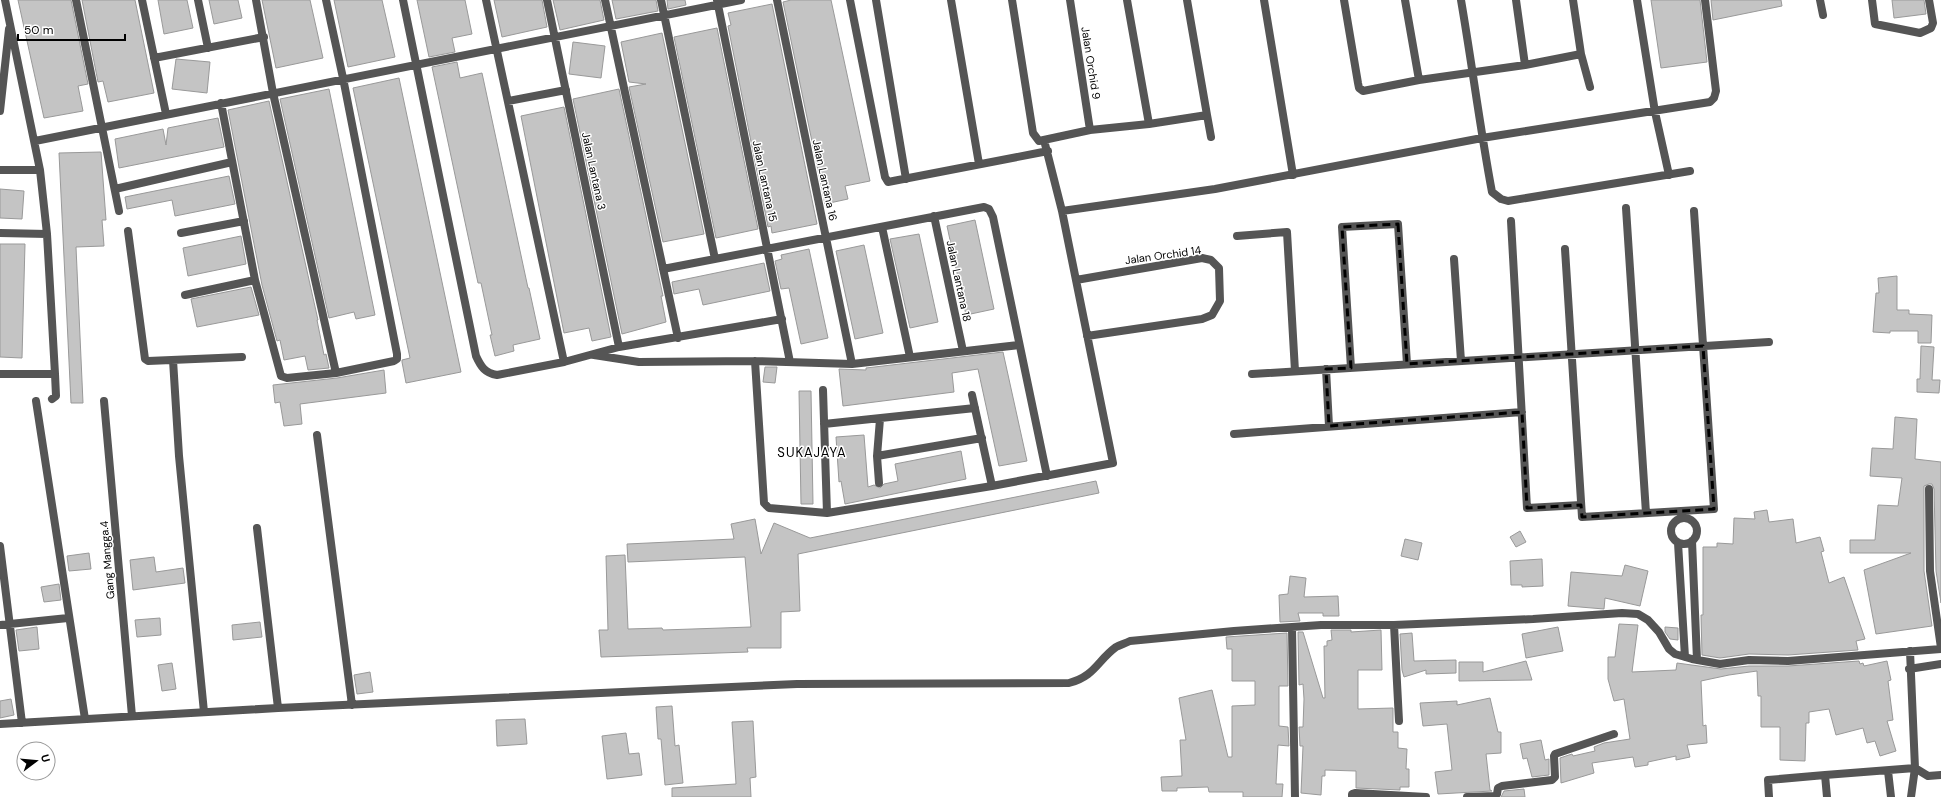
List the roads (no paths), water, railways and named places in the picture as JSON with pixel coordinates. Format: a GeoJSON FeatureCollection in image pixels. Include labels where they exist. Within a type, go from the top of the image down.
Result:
{"type":"FeatureCollection","features":[{"type":"Feature","properties":{"kind":"street"},"geometry":{"type":"LineString","coordinates":[[5,0],[40,170],[47,234],[55,374],[56,396],[52,399]]}},
{"type":"Feature","properties":{"kind":"street"},"geometry":{"type":"LineString","coordinates":[[76,0],[119,211]]}},
{"type":"Feature","properties":{"kind":"street"},"geometry":{"type":"LineString","coordinates":[[142,0],[166,114]]}},
{"type":"Feature","properties":{"kind":"street"},"geometry":{"type":"LineString","coordinates":[[198,0],[208,48]]}},
{"type":"Feature","properties":{"kind":"street"},"geometry":{"type":"LineString","coordinates":[[256,0],[264,37],[273,93],[336,373]]}},
{"type":"Feature","properties":{"kind":"street"},"geometry":{"type":"LineString","coordinates":[[221,103],[255,280],[281,376],[287,378],[336,373],[394,361],[397,359],[343,78],[326,0]]}},
{"type":"Feature","properties":{"kind":"street"},"geometry":{"type":"LineString","coordinates":[[402,0],[476,356],[481,367],[489,374],[497,375],[564,362],[619,347],[782,319]]}},
{"type":"Feature","properties":{"kind":"street"},"geometry":{"type":"LineString","coordinates":[[486,0],[564,362]]}},
{"type":"Feature","properties":{"kind":"street","name":"Jalan Lantana 3"},"geometry":{"type":"LineString","coordinates":[[547,0],[619,347]]}},
{"type":"Feature","properties":{"kind":"street"},"geometry":{"type":"LineString","coordinates":[[605,0],[678,338]]}},
{"type":"Feature","properties":{"kind":"street"},"geometry":{"type":"LineString","coordinates":[[661,0],[715,259]]}},
{"type":"Feature","properties":{"kind":"street"},"geometry":{"type":"LineString","coordinates":[[35,141],[343,78],[664,15],[717,2],[741,0]]}},
{"type":"Feature","properties":{"kind":"street","name":"Jalan Lantana 16"},"geometry":{"type":"LineString","coordinates":[[777,0],[852,364]]}},
{"type":"Feature","properties":{"kind":"street"},"geometry":{"type":"LineString","coordinates":[[850,0],[885,177],[888,182],[890,183],[1048,151]]}},
{"type":"Feature","properties":{"kind":"street"},"geometry":{"type":"LineString","coordinates":[[876,0],[906,179]]}},
{"type":"Feature","properties":{"kind":"street"},"geometry":{"type":"LineString","coordinates":[[951,0],[979,164]]}},
{"type":"Feature","properties":{"kind":"street"},"geometry":{"type":"LineString","coordinates":[[1012,0],[1033,133],[1039,141],[1090,130],[1149,124],[1207,115]]}},
{"type":"Feature","properties":{"kind":"street","name":"Jalan Orchid 9"},"geometry":{"type":"LineString","coordinates":[[1070,0],[1090,130]]}},
{"type":"Feature","properties":{"kind":"street"},"geometry":{"type":"LineString","coordinates":[[1127,0],[1149,124]]}},
{"type":"Feature","properties":{"kind":"street"},"geometry":{"type":"LineString","coordinates":[[1187,0],[1212,137]]}},
{"type":"Feature","properties":{"kind":"street"},"geometry":{"type":"LineString","coordinates":[[1264,0],[1293,175]]}},
{"type":"Feature","properties":{"kind":"street"},"geometry":{"type":"LineString","coordinates":[[1344,0],[1360,88],[1364,91],[1419,80],[1525,65],[1581,54]]}},
{"type":"Feature","properties":{"kind":"street"},"geometry":{"type":"LineString","coordinates":[[1405,0],[1419,80]]}},
{"type":"Feature","properties":{"kind":"street"},"geometry":{"type":"LineString","coordinates":[[1461,0],[1474,73],[1482,138],[1492,192],[1501,199],[1508,201],[1690,171]]}},
{"type":"Feature","properties":{"kind":"street"},"geometry":{"type":"LineString","coordinates":[[1516,0],[1525,65]]}},
{"type":"Feature","properties":{"kind":"street"},"geometry":{"type":"LineString","coordinates":[[1573,0],[1581,54],[1590,87]]}},
{"type":"Feature","properties":{"kind":"street"},"geometry":{"type":"LineString","coordinates":[[1637,0],[1655,112],[1669,175]]}},
{"type":"Feature","properties":{"kind":"street"},"geometry":{"type":"LineString","coordinates":[[1062,211],[1293,175],[1482,138],[1704,104],[1710,102],[1714,98],[1716,90],[1705,0]]}},
{"type":"Feature","properties":{"kind":"street"},"geometry":{"type":"LineString","coordinates":[[1820,0],[1823,15]]}},
{"type":"Feature","properties":{"kind":"street"},"geometry":{"type":"LineString","coordinates":[[1872,0],[1875,24],[1920,33],[1931,28],[1933,23],[1929,0]]}},
{"type":"Feature","properties":{"kind":"street","name":"Jalan Lantana 15"},"geometry":{"type":"LineString","coordinates":[[717,2],[790,362]]}},
{"type":"Feature","properties":{"kind":"street"},"geometry":{"type":"LineString","coordinates":[[0,111],[9,22]]}},
{"type":"Feature","properties":{"kind":"street"},"geometry":{"type":"LineString","coordinates":[[154,58],[264,37]]}},
{"type":"Feature","properties":{"kind":"street"},"geometry":{"type":"LineString","coordinates":[[508,101],[566,90]]}},
{"type":"Feature","properties":{"kind":"street"},"geometry":{"type":"LineString","coordinates":[[755,361],[764,503],[769,508],[827,513],[992,486],[1111,464],[1113,459],[1062,211],[1044,140]]}},
{"type":"Feature","properties":{"kind":"street"},"geometry":{"type":"LineString","coordinates":[[115,189],[232,162]]}},
{"type":"Feature","properties":{"kind":"street"},"geometry":{"type":"LineString","coordinates":[[0,170],[40,170]]}},
{"type":"Feature","properties":{"kind":"street"},"geometry":{"type":"LineString","coordinates":[[663,269],[934,216],[984,207],[989,209],[992,212],[1047,476]]}},
{"type":"Feature","properties":{"kind":"street"},"geometry":{"type":"LineString","coordinates":[[1626,208],[1646,513]]}},
{"type":"Feature","properties":{"kind":"street"},"geometry":{"type":"LineString","coordinates":[[1565,249],[1582,517],[1714,509],[1694,211]]}},
{"type":"Feature","properties":{"kind":"street","name":"Jalan Lantana 18"},"geometry":{"type":"LineString","coordinates":[[934,216],[963,351]]}},
{"type":"Feature","properties":{"kind":"street"},"geometry":{"type":"LineString","coordinates":[[180,233],[244,221]]}},
{"type":"Feature","properties":{"kind":"street"},"geometry":{"type":"LineString","coordinates":[[1511,222],[1527,508],[1581,505]]}},
{"type":"Feature","properties":{"kind":"street"},"geometry":{"type":"LineString","coordinates":[[1351,368],[1342,227],[1398,224],[1407,364]]}},
{"type":"Feature","properties":{"kind":"street"},"geometry":{"type":"LineString","coordinates":[[882,227],[910,357]]}},
{"type":"Feature","properties":{"kind":"street"},"geometry":{"type":"LineString","coordinates":[[128,231],[143,356],[148,361],[242,357]]}},
{"type":"Feature","properties":{"kind":"street"},"geometry":{"type":"LineString","coordinates":[[1237,236],[1287,232],[1295,371]]}},
{"type":"Feature","properties":{"kind":"street"},"geometry":{"type":"LineString","coordinates":[[0,233],[47,234]]}},
{"type":"Feature","properties":{"kind":"street","name":"Jalan Orchid 14"},"geometry":{"type":"LineString","coordinates":[[1076,280],[1202,258],[1211,260],[1219,268],[1220,301],[1212,315],[1202,319],[1087,336]]}},
{"type":"Feature","properties":{"kind":"street"},"geometry":{"type":"LineString","coordinates":[[1454,259],[1461,361]]}},
{"type":"Feature","properties":{"kind":"street"},"geometry":{"type":"LineString","coordinates":[[185,295],[255,280]]}},
{"type":"Feature","properties":{"kind":"street"},"geometry":{"type":"LineString","coordinates":[[1252,374],[1769,342]]}},
{"type":"Feature","properties":{"kind":"street"},"geometry":{"type":"LineString","coordinates":[[592,354],[639,362],[755,361],[852,364],[1019,345]]}},
{"type":"Feature","properties":{"kind":"street"},"geometry":{"type":"LineString","coordinates":[[173,360],[179,456],[204,712]]}},
{"type":"Feature","properties":{"kind":"street"},"geometry":{"type":"LineString","coordinates":[[1326,369],[1329,426]]}},
{"type":"Feature","properties":{"kind":"street"},"geometry":{"type":"LineString","coordinates":[[0,374],[55,374]]}},
{"type":"Feature","properties":{"kind":"street"},"geometry":{"type":"LineString","coordinates":[[823,390],[827,513]]}},
{"type":"Feature","properties":{"kind":"street"},"geometry":{"type":"LineString","coordinates":[[972,395],[992,486]]}},
{"type":"Feature","properties":{"kind":"street"},"geometry":{"type":"LineString","coordinates":[[36,401],[84,719]]}},
{"type":"Feature","properties":{"kind":"street","name":"Gang Mangga.4"},"geometry":{"type":"LineString","coordinates":[[104,401],[132,716]]}},
{"type":"Feature","properties":{"kind":"street"},"geometry":{"type":"LineString","coordinates":[[824,424],[975,408]]}},
{"type":"Feature","properties":{"kind":"street"},"geometry":{"type":"LineString","coordinates":[[1234,434],[1522,412]]}},
{"type":"Feature","properties":{"kind":"street"},"geometry":{"type":"LineString","coordinates":[[879,483],[877,456],[880,419]]}},
{"type":"Feature","properties":{"kind":"street"},"geometry":{"type":"LineString","coordinates":[[316,435],[352,705]]}},
{"type":"Feature","properties":{"kind":"street"},"geometry":{"type":"LineString","coordinates":[[877,456],[982,438]]}},
{"type":"Feature","properties":{"kind":"street"},"geometry":{"type":"LineString","coordinates":[[0,724],[278,708],[797,684],[1069,683],[1081,680],[1093,672],[1107,655],[1117,647],[1130,641],[1234,631],[1321,625],[1394,625],[1533,619],[1622,613],[1638,614],[1648,620],[1659,632],[1669,649],[1685,657],[1720,664],[1749,660],[1788,661],[1941,648],[1930,571],[1929,488]]}},
{"type":"Feature","properties":{"kind":"street"},"geometry":{"type":"LineString","coordinates":[[1697,660],[1692,541],[1697,532],[1694,522],[1700,510]]}},
{"type":"Feature","properties":{"kind":"street"},"geometry":{"type":"LineString","coordinates":[[1670,512],[1676,521]]}},
{"type":"Feature","properties":{"kind":"street"},"geometry":{"type":"LineString","coordinates":[[1692,541],[1683,544],[1678,543],[1674,539],[1671,530],[1676,521],[1685,518],[1694,522]]}},
{"type":"Feature","properties":{"kind":"street"},"geometry":{"type":"LineString","coordinates":[[257,528],[278,708]]}},
{"type":"Feature","properties":{"kind":"street"},"geometry":{"type":"LineString","coordinates":[[1678,543],[1685,657]]}},
{"type":"Feature","properties":{"kind":"street"},"geometry":{"type":"LineString","coordinates":[[0,546],[22,723]]}},
{"type":"Feature","properties":{"kind":"street"},"geometry":{"type":"LineString","coordinates":[[0,625],[68,618]]}},
{"type":"Feature","properties":{"kind":"street"},"geometry":{"type":"LineString","coordinates":[[1394,625],[1400,722]]}},
{"type":"Feature","properties":{"kind":"street"},"geometry":{"type":"LineString","coordinates":[[1292,628],[1295,797]]}},
{"type":"Feature","properties":{"kind":"street"},"geometry":{"type":"LineString","coordinates":[[1910,651],[1909,670],[1915,768],[1911,797]]}},
{"type":"Feature","properties":{"kind":"street"},"geometry":{"type":"LineString","coordinates":[[1909,670],[1941,664]]}},
{"type":"Feature","properties":{"kind":"street"},"geometry":{"type":"LineString","coordinates":[[1467,797],[1495,796],[1498,788],[1502,786],[1552,780],[1555,777],[1555,754],[1614,734]]}},
{"type":"Feature","properties":{"kind":"street"},"geometry":{"type":"LineString","coordinates":[[1769,797],[1768,780],[1915,768],[1928,776],[1941,775]]}},
{"type":"Feature","properties":{"kind":"street"},"geometry":{"type":"LineString","coordinates":[[1888,771],[1891,797]]}},
{"type":"Feature","properties":{"kind":"street"},"geometry":{"type":"LineString","coordinates":[[1825,775],[1827,797]]}},
{"type":"Feature","properties":{"kind":"street"},"geometry":{"type":"LineString","coordinates":[[1352,797],[1352,794],[1355,793],[1426,797]]}},
{"type":"Feature","properties":{"kind":"district","name":"SUKAJAYA"},"geometry":{"type":"Point","coordinates":[812,452]}}]}
